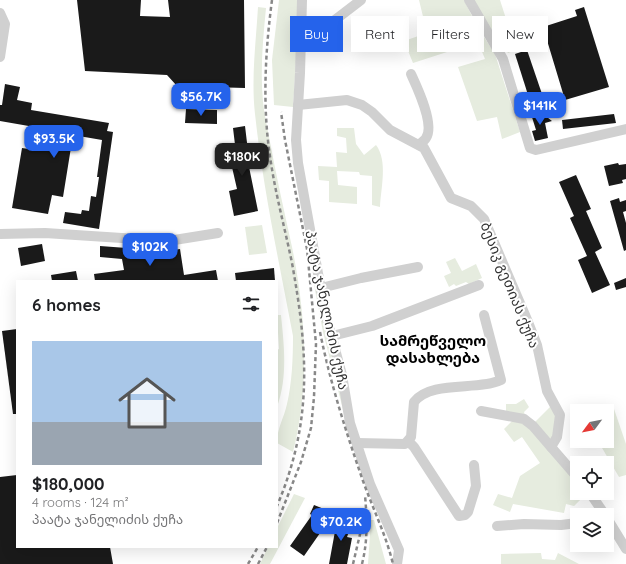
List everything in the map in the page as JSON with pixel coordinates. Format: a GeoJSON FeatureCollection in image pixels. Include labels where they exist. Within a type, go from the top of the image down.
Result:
{"type":"FeatureCollection","features":[{"type":"Feature","properties":{"kind":"street","name":"პაატა ჯანელიძის ქუჩა"},"geometry":{"type":"LineString","coordinates":[[302,0],[302,16]]}},
{"type":"Feature","properties":{"kind":"street"},"geometry":{"type":"LineString","coordinates":[[340,16],[361,0]]}},
{"type":"Feature","properties":{"kind":"street"},"geometry":{"type":"LineString","coordinates":[[469,0],[504,59],[530,148],[536,150],[626,129]]}},
{"type":"Feature","properties":{"kind":"street"},"geometry":{"type":"LineString","coordinates":[[0,13],[5,24],[0,57]]}},
{"type":"Feature","properties":{"kind":"street","name":"პაატა ჯანელიძის ქუჩა"},"geometry":{"type":"LineString","coordinates":[[301,52],[296,140],[298,163],[321,288],[342,375],[350,423],[370,484],[399,550],[397,564]]}},
{"type":"Feature","properties":{"kind":"street"},"geometry":{"type":"LineString","coordinates":[[412,74],[424,106],[429,126],[427,137],[419,144]]}},
{"type":"Feature","properties":{"kind":"street","name":"ბესიკ გეთიას ქუჩა"},"geometry":{"type":"LineString","coordinates":[[298,105],[346,100],[356,102],[372,112],[390,130],[419,144],[428,152],[451,198],[471,206],[484,219],[537,345],[547,391],[560,415],[557,437],[551,447]]}},
{"type":"Feature","properties":{"kind":"street"},"geometry":{"type":"LineString","coordinates":[[0,234],[45,233],[168,241],[218,234]]}},
{"type":"Feature","properties":{"kind":"street"},"geometry":{"type":"LineString","coordinates":[[321,288],[361,278],[418,267]]}},
{"type":"Feature","properties":{"kind":"street"},"geometry":{"type":"LineString","coordinates":[[332,336],[372,326],[479,285]]}},
{"type":"Feature","properties":{"kind":"street"},"geometry":{"type":"LineString","coordinates":[[357,443],[405,444],[409,442],[412,437],[414,402],[417,398],[437,390],[501,380],[484,315]]}},
{"type":"Feature","properties":{"kind":"street"},"geometry":{"type":"LineString","coordinates":[[481,411],[524,419],[533,426],[570,469]]}},
{"type":"Feature","properties":{"kind":"street"},"geometry":{"type":"LineString","coordinates":[[409,442],[414,447],[459,516],[465,515],[468,512],[476,486],[474,465]]}},
{"type":"Feature","properties":{"kind":"street"},"geometry":{"type":"LineString","coordinates":[[497,526],[524,524],[570,524]]}},
{"type":"Feature","properties":{"kind":"street"},"geometry":{"type":"LineString","coordinates":[[614,531],[626,549]]}},
{"type":"Feature","properties":{"kind":"shaded area"},"geometry":{"type":"Polygon","coordinates":[[[279,0],[300,0],[299,16],[290,16],[290,52],[297,52],[293,107],[274,105],[272,60],[279,0]]]}},
{"type":"Feature","properties":{"kind":"shaded area"},"geometry":{"type":"Polygon","coordinates":[[[419,0],[464,0],[472,16],[423,16],[419,0]]]}},
{"type":"Feature","properties":{"kind":"shaded area"},"geometry":{"type":"Polygon","coordinates":[[[473,0],[500,0],[505,16],[492,16],[492,30],[484,19],[484,16],[482,16],[473,0]]]}},
{"type":"Feature","properties":{"kind":"shaded area"},"geometry":{"type":"Polygon","coordinates":[[[258,7],[266,8],[262,66],[264,111],[297,272],[303,324],[304,376],[302,402],[293,452],[278,444],[278,433],[289,396],[293,336],[258,142],[254,101],[258,7]]]}},
{"type":"Feature","properties":{"kind":"shaded area"},"geometry":{"type":"Polygon","coordinates":[[[417,36],[417,52],[447,52],[413,63],[408,52],[409,39],[417,36]]]}},
{"type":"Feature","properties":{"kind":"shaded area"},"geometry":{"type":"Polygon","coordinates":[[[484,37],[492,49],[492,52],[495,54],[520,132],[502,139],[497,117],[477,121],[458,67],[485,59],[482,52],[484,52],[484,37]]]}},
{"type":"Feature","properties":{"kind":"shaded area"},"geometry":{"type":"Polygon","coordinates":[[[337,128],[354,128],[356,144],[364,155],[376,145],[380,151],[383,174],[380,207],[372,205],[372,176],[360,175],[359,172],[337,171],[338,185],[357,187],[357,204],[329,202],[329,181],[319,180],[318,166],[337,167],[336,152],[347,153],[346,138],[337,136],[337,128]]]}},
{"type":"Feature","properties":{"kind":"shaded area"},"geometry":{"type":"Polygon","coordinates":[[[262,225],[267,253],[249,255],[245,227],[262,225]]]}},
{"type":"Feature","properties":{"kind":"shaded area"},"geometry":{"type":"Polygon","coordinates":[[[455,258],[462,271],[476,264],[482,278],[469,284],[466,282],[456,286],[454,284],[449,287],[444,276],[451,273],[446,262],[455,258]]]}},
{"type":"Feature","properties":{"kind":"shaded area"},"geometry":{"type":"Polygon","coordinates":[[[313,279],[315,281],[334,355],[347,425],[323,332],[313,279]]]}},
{"type":"Feature","properties":{"kind":"shaded area"},"geometry":{"type":"Polygon","coordinates":[[[278,315],[281,315],[284,372],[283,384],[278,403],[278,350],[278,315]]]}},
{"type":"Feature","properties":{"kind":"shaded area"},"geometry":{"type":"Polygon","coordinates":[[[524,399],[529,407],[524,412],[526,418],[506,414],[506,404],[516,404],[524,399]]]}},
{"type":"Feature","properties":{"kind":"shaded area"},"geometry":{"type":"Polygon","coordinates":[[[552,405],[557,413],[553,438],[550,439],[533,424],[552,405]]]}},
{"type":"Feature","properties":{"kind":"shaded area"},"geometry":{"type":"Polygon","coordinates":[[[614,409],[626,444],[626,475],[619,477],[614,468],[614,456],[607,456],[602,448],[614,448],[614,409]]]}},
{"type":"Feature","properties":{"kind":"shaded area"},"geometry":{"type":"Polygon","coordinates":[[[514,419],[524,422],[570,473],[570,500],[580,500],[574,506],[566,504],[564,513],[513,504],[510,512],[493,505],[498,494],[512,498],[520,476],[540,463],[522,437],[514,442],[504,429],[514,419]]]}},
{"type":"Feature","properties":{"kind":"shaded area"},"geometry":{"type":"Polygon","coordinates":[[[294,494],[305,498],[270,564],[260,564],[268,548],[278,548],[278,526],[294,494]]]}},
{"type":"Feature","properties":{"kind":"shaded area"},"geometry":{"type":"Polygon","coordinates":[[[371,520],[374,520],[386,564],[368,564],[371,520]]]}},
{"type":"Feature","properties":{"kind":"shaded area"},"geometry":{"type":"Polygon","coordinates":[[[541,553],[542,559],[555,560],[558,553],[579,564],[501,564],[501,554],[541,553]]]}},
{"type":"Feature","properties":{"kind":"building"},"geometry":{"type":"Polygon","coordinates":[[[77,0],[141,0],[140,16],[170,17],[168,0],[244,0],[245,88],[177,86],[167,75],[85,71],[77,0]]]}},
{"type":"Feature","properties":{"kind":"building"},"geometry":{"type":"Polygon","coordinates":[[[584,7],[609,87],[565,100],[548,44],[548,25],[577,16],[575,10],[584,7]]]}},
{"type":"Feature","properties":{"kind":"building"},"geometry":{"type":"Polygon","coordinates":[[[528,52],[542,94],[529,98],[515,54],[528,52]]]}},
{"type":"Feature","properties":{"kind":"building"},"geometry":{"type":"Polygon","coordinates":[[[5,84],[20,87],[17,100],[32,103],[31,110],[109,123],[107,131],[113,132],[99,229],[63,223],[65,212],[81,214],[82,210],[89,211],[91,196],[96,197],[102,140],[73,135],[63,197],[52,195],[48,214],[12,208],[22,148],[42,151],[46,129],[0,121],[0,105],[2,105],[5,84]]]}},
{"type":"Feature","properties":{"kind":"building"},"geometry":{"type":"Polygon","coordinates":[[[186,109],[217,110],[217,124],[185,123],[186,109]]]}},
{"type":"Feature","properties":{"kind":"building"},"geometry":{"type":"Polygon","coordinates":[[[539,111],[552,121],[545,123],[548,138],[535,141],[532,131],[536,130],[531,114],[539,111]]]}},
{"type":"Feature","properties":{"kind":"building"},"geometry":{"type":"Polygon","coordinates":[[[614,114],[616,123],[563,129],[562,120],[614,114]]]}},
{"type":"Feature","properties":{"kind":"building"},"geometry":{"type":"Polygon","coordinates":[[[245,126],[248,151],[246,152],[258,211],[234,216],[229,191],[237,189],[229,154],[236,153],[233,128],[245,126]]]}},
{"type":"Feature","properties":{"kind":"building"},"geometry":{"type":"Polygon","coordinates":[[[618,163],[619,165],[626,164],[626,179],[622,180],[623,183],[609,186],[604,166],[618,163]]]}},
{"type":"Feature","properties":{"kind":"building"},"geometry":{"type":"Polygon","coordinates":[[[576,175],[591,209],[586,211],[602,248],[595,252],[610,285],[592,293],[578,260],[587,256],[570,218],[574,216],[559,182],[576,175]]]}},
{"type":"Feature","properties":{"kind":"building"},"geometry":{"type":"Polygon","coordinates":[[[619,198],[620,202],[626,200],[626,211],[623,212],[626,223],[626,250],[624,251],[610,201],[619,198]]]}},
{"type":"Feature","properties":{"kind":"building"},"geometry":{"type":"Polygon","coordinates":[[[42,244],[45,261],[21,266],[18,248],[42,244]]]}},
{"type":"Feature","properties":{"kind":"building"},"geometry":{"type":"Polygon","coordinates":[[[100,246],[140,249],[140,255],[180,249],[184,275],[216,270],[218,280],[95,280],[94,274],[124,270],[122,259],[100,257],[100,246]]]}},
{"type":"Feature","properties":{"kind":"building"},"geometry":{"type":"Polygon","coordinates":[[[274,268],[275,280],[236,280],[235,273],[274,268]]]}},
{"type":"Feature","properties":{"kind":"building"},"geometry":{"type":"Polygon","coordinates":[[[76,271],[78,280],[52,280],[51,275],[76,271]]]}},
{"type":"Feature","properties":{"kind":"building"},"geometry":{"type":"Polygon","coordinates":[[[626,278],[626,287],[616,290],[614,283],[626,278]]]}},
{"type":"Feature","properties":{"kind":"building"},"geometry":{"type":"Polygon","coordinates":[[[16,329],[16,414],[13,414],[2,331],[16,329]]]}},
{"type":"Feature","properties":{"kind":"building"},"geometry":{"type":"Polygon","coordinates":[[[16,475],[16,548],[110,548],[113,564],[0,564],[0,477],[16,475]]]}},
{"type":"Feature","properties":{"kind":"building"},"geometry":{"type":"Polygon","coordinates":[[[314,505],[334,513],[304,556],[290,546],[312,515],[310,514],[314,505]]]}},
{"type":"Feature","properties":{"kind":"building"},"geometry":{"type":"Polygon","coordinates":[[[338,515],[353,521],[347,537],[352,538],[347,564],[329,564],[338,515]]]}},
{"type":"Feature","properties":{"kind":"railway"},"geometry":{"type":"LineString","coordinates":[[272,0],[266,61],[266,122],[275,188],[292,263],[304,356],[302,415],[297,445],[289,475],[278,503]]}},
{"type":"Feature","properties":{"kind":"railway"},"geometry":{"type":"LineString","coordinates":[[278,520],[301,462],[311,428],[316,344],[307,249],[285,140],[281,112]]}},
{"type":"Feature","properties":{"kind":"railway"},"geometry":{"type":"LineString","coordinates":[[320,332],[345,426],[363,481],[387,543],[393,564]]}},
{"type":"Feature","properties":{"kind":"railway"},"geometry":{"type":"LineString","coordinates":[[362,564],[366,530],[365,495]]}},
{"type":"Feature","properties":{"kind":"railway"},"geometry":{"type":"LineString","coordinates":[[353,564],[361,530]]}},
{"type":"Feature","properties":{"kind":"railway"},"geometry":{"type":"LineString","coordinates":[[248,564],[257,548]]}},
{"type":"Feature","properties":{"kind":"railway"},"geometry":{"type":"LineString","coordinates":[[258,564],[266,548]]}},
{"type":"Feature","properties":{"kind":"district","name":"სამრეწველო დასახლება"},"geometry":{"type":"Point","coordinates":[433,350]}}]}
